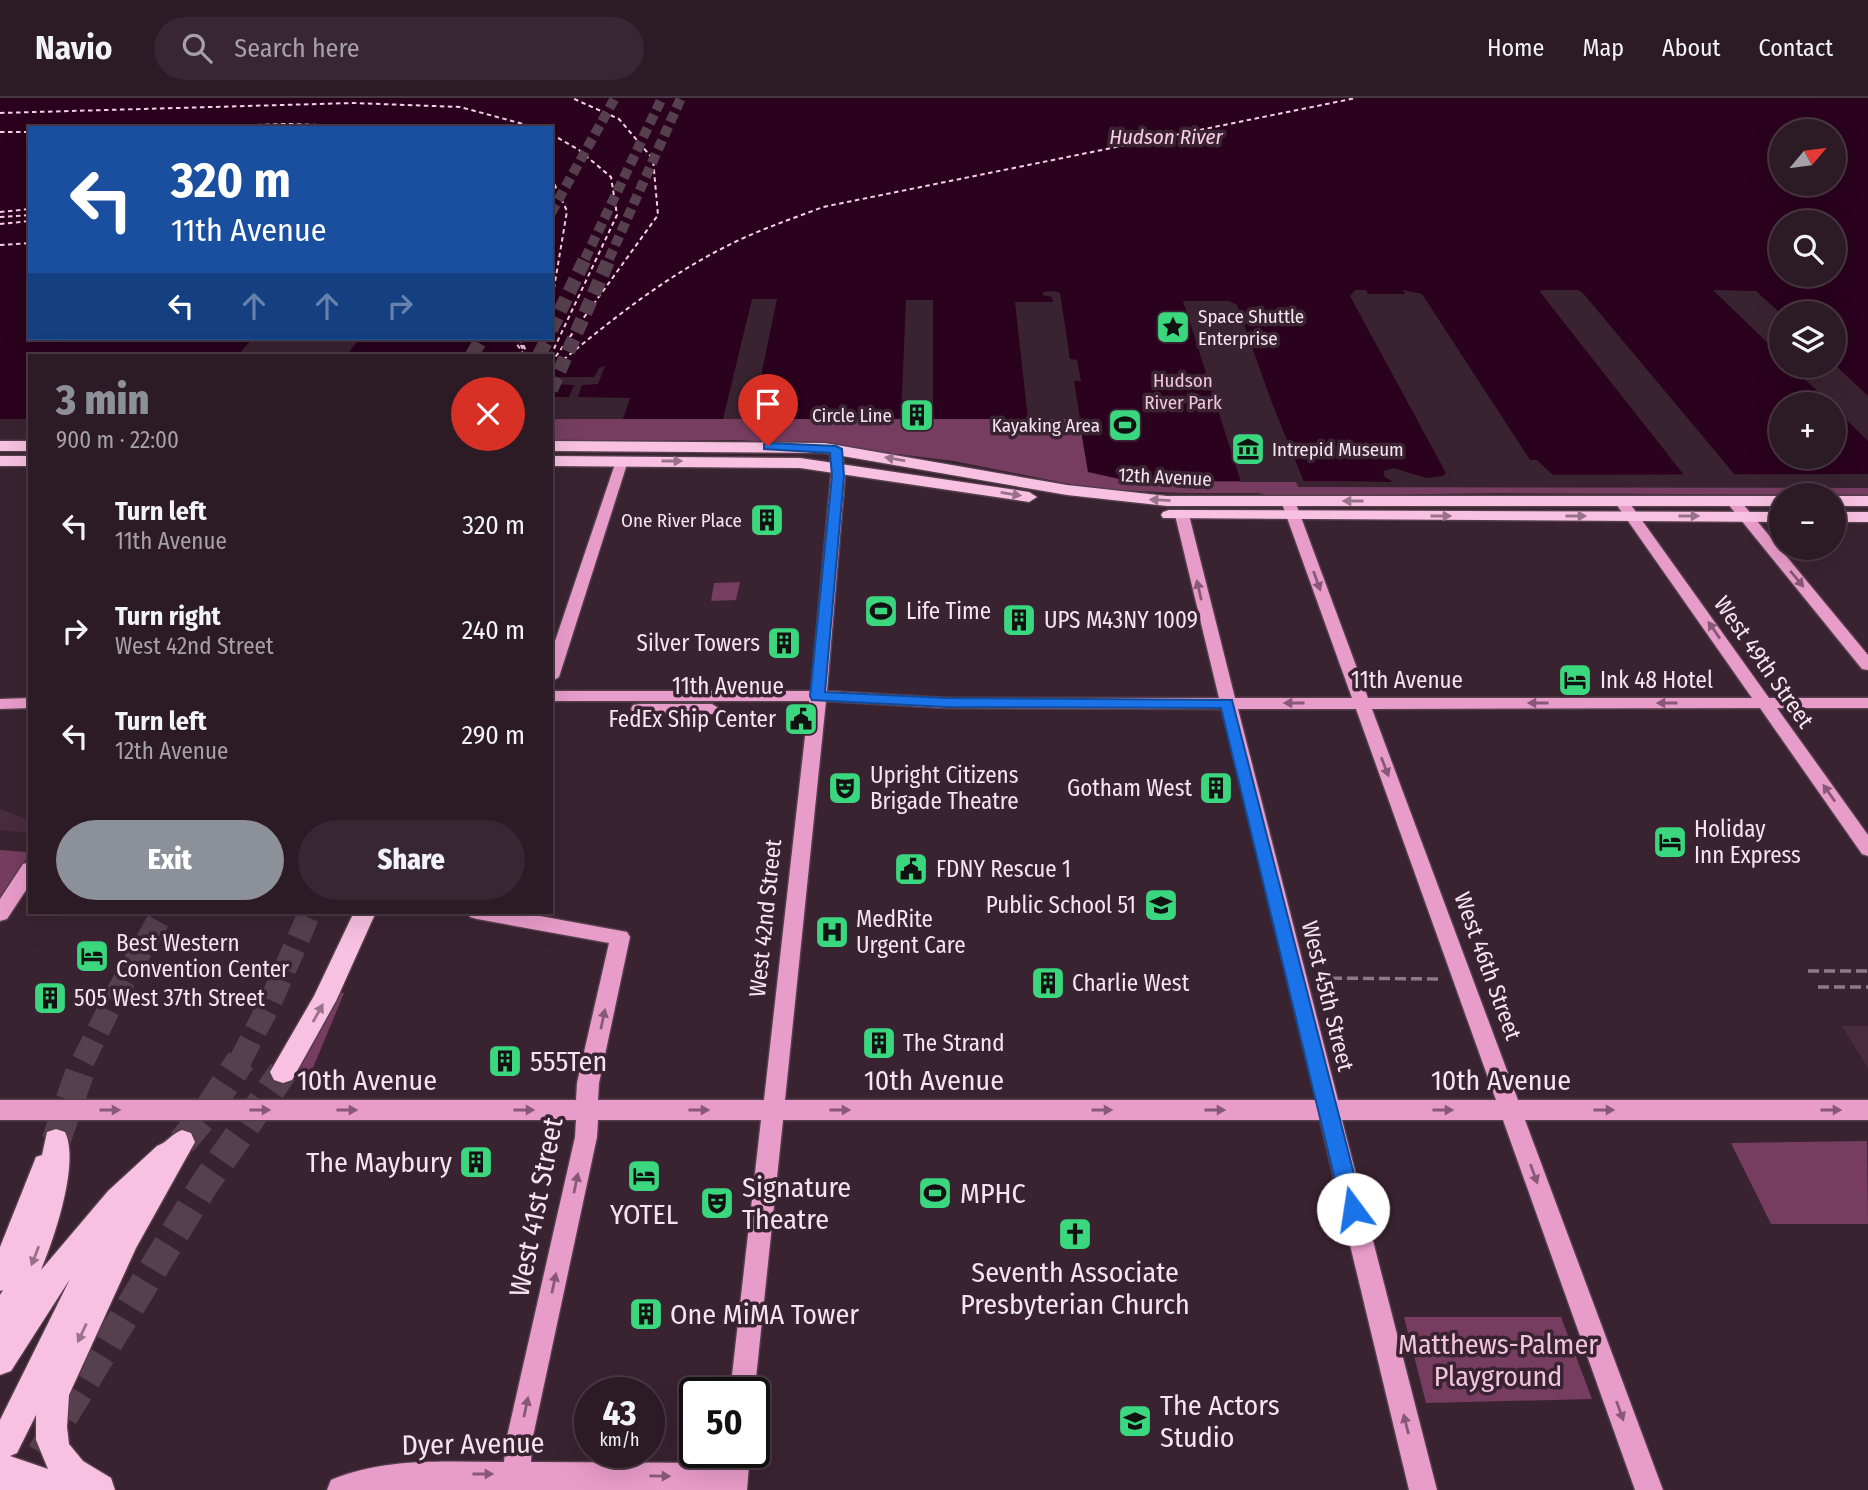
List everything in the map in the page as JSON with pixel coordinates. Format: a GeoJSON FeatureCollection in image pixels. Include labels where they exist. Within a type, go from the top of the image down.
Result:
{"type":"FeatureCollection","features":[{"type":"Feature","properties":{"kind":"highway"},"geometry":{"type":"LineString","coordinates":[[0,446],[28,446]]}},
{"type":"Feature","properties":{"kind":"highway","name":"12th Avenue"},"geometry":{"type":"LineString","coordinates":[[553,446],[768,446],[836,449],[1106,495],[1291,509],[1492,516],[1769,517]]}},
{"type":"Feature","properties":{"kind":"highway"},"geometry":{"type":"LineString","coordinates":[[0,461],[28,461]]}},
{"type":"Feature","properties":{"kind":"highway","name":"12th Avenue"},"geometry":{"type":"LineString","coordinates":[[553,461],[756,461],[837,467],[1092,507],[1182,515],[1483,501],[1769,501]]}},
{"type":"Feature","properties":{"kind":"highway"},"geometry":{"type":"LineString","coordinates":[[1483,501],[1492,516]]}},
{"type":"Feature","properties":{"kind":"highway"},"geometry":{"type":"LineString","coordinates":[[1846,501],[1868,501]]}},
{"type":"Feature","properties":{"kind":"highway"},"geometry":{"type":"LineString","coordinates":[[1846,517],[1868,516]]}},
{"type":"Feature","properties":{"kind":"highway"},"geometry":{"type":"LineString","coordinates":[[284,1072],[324,1001],[360,917]]}},
{"type":"Feature","properties":{"kind":"highway"},"geometry":{"type":"LineString","coordinates":[[0,1278],[22,1234],[56,1141],[53,1183],[37,1251],[0,1325]]}},
{"type":"Feature","properties":{"kind":"highway"},"geometry":{"type":"LineString","coordinates":[[0,1360],[74,1250],[92,1228],[144,1174],[182,1142]]}},
{"type":"Feature","properties":{"kind":"highway"},"geometry":{"type":"LineString","coordinates":[[61,1490],[3,1455],[108,1234],[182,1142]]}},
{"type":"Feature","properties":{"kind":"highway"},"geometry":{"type":"LineString","coordinates":[[99,1490],[74,1477],[62,1463],[53,1445],[49,1421],[54,1394],[126,1238],[182,1142]]}},
{"type":"Feature","properties":{"kind":"highway"},"geometry":{"type":"LineString","coordinates":[[0,1488],[11,1490]]}},
{"type":"Feature","properties":{"kind":"main road","name":"West 42nd Street"},"geometry":{"type":"LineString","coordinates":[[745,1377],[817,702],[837,467],[836,449]]}},
{"type":"Feature","properties":{"kind":"main road"},"geometry":{"type":"LineString","coordinates":[[553,671],[622,461]]}},
{"type":"Feature","properties":{"kind":"main road","name":"West 49th Street"},"geometry":{"type":"LineString","coordinates":[[1621,501],[1868,849]]}},
{"type":"Feature","properties":{"kind":"main road"},"geometry":{"type":"LineString","coordinates":[[1733,501],[1868,665]]}},
{"type":"Feature","properties":{"kind":"main road","name":"West 46th Street"},"geometry":{"type":"LineString","coordinates":[[1291,509],[1649,1490]]}},
{"type":"Feature","properties":{"kind":"main road","name":"West 45th Street"},"geometry":{"type":"LineString","coordinates":[[1182,515],[1423,1490]]}},
{"type":"Feature","properties":{"kind":"main road","name":"11th Avenue"},"geometry":{"type":"LineString","coordinates":[[553,696],[817,702],[901,707],[946,703],[1868,703]]}},
{"type":"Feature","properties":{"kind":"main road","name":"11th Avenue"},"geometry":{"type":"LineString","coordinates":[[553,708],[817,702]]}},
{"type":"Feature","properties":{"kind":"main road"},"geometry":{"type":"LineString","coordinates":[[2,706],[28,703]]}},
{"type":"Feature","properties":{"kind":"main road"},"geometry":{"type":"LineString","coordinates":[[0,914],[28,872]]}},
{"type":"Feature","properties":{"kind":"main road","name":"West 41st Street"},"geometry":{"type":"LineString","coordinates":[[488,914],[620,937],[589,1082],[586,1137],[519,1441],[519,1482]]}},
{"type":"Feature","properties":{"kind":"main road","name":"10th Avenue"},"geometry":{"type":"LineString","coordinates":[[0,1110],[1868,1110]]}},
{"type":"Feature","properties":{"kind":"main road","name":"Dyer Avenue"},"geometry":{"type":"LineString","coordinates":[[341,1490],[383,1478],[519,1482],[735,1473]]}},
{"type":"Feature","properties":{"kind":"shaded area"},"geometry":{"type":"Polygon","coordinates":[[[0,809],[28,819],[28,833],[0,830],[0,809]]]}},
{"type":"Feature","properties":{"kind":"shaded area"},"geometry":{"type":"Polygon","coordinates":[[[1842,1026],[1868,1026],[1868,1068],[1842,1026]]]}},
{"type":"Feature","properties":{"kind":"green space"},"geometry":{"type":"Polygon","coordinates":[[[553,292],[1374,482],[1296,482],[1298,487],[1769,488],[1769,494],[1497,493],[1271,496],[1259,493],[1180,493],[1095,489],[954,461],[825,445],[735,440],[553,442],[553,354],[474,354],[553,340],[553,292]]]}},
{"type":"Feature","properties":{"kind":"green space"},"geometry":{"type":"Polygon","coordinates":[[[1846,488],[1868,488],[1868,495],[1846,495],[1846,488]]]}},
{"type":"Feature","properties":{"kind":"green space"},"geometry":{"type":"Polygon","coordinates":[[[740,582],[736,600],[711,601],[714,583],[740,582]]]}},
{"type":"Feature","properties":{"kind":"green space"},"geometry":{"type":"Polygon","coordinates":[[[0,850],[26,852],[28,856],[0,897],[0,850]]]}},
{"type":"Feature","properties":{"kind":"green space"},"geometry":{"type":"Polygon","coordinates":[[[338,992],[344,993],[310,1075],[291,1073],[338,992]]]}},
{"type":"Feature","properties":{"kind":"green space"},"geometry":{"type":"Polygon","coordinates":[[[1867,1141],[1868,1224],[1771,1224],[1731,1143],[1867,1141]]]}},
{"type":"Feature","properties":{"kind":"green space","name":"Matthews-Palmer Playground"},"geometry":{"type":"Polygon","coordinates":[[[1404,1317],[1561,1317],[1592,1399],[1426,1403],[1404,1317]]]}},
{"type":"Feature","properties":{"kind":"water","name":"Hudson River"},"geometry":{"type":"Polygon","coordinates":[[[0,98],[1868,98],[1868,474],[1448,475],[1451,482],[1128,481],[1088,472],[1079,419],[553,419],[553,354],[28,354],[28,419],[0,419],[0,98]]]}},
{"type":"Feature","properties":{"kind":"pier"},"geometry":{"type":"Polygon","coordinates":[[[1355,290],[1366,290],[1368,294],[1405,294],[1403,290],[1422,294],[1530,460],[1537,460],[1553,475],[1448,475],[1451,482],[1393,482],[1385,477],[1383,471],[1394,468],[1426,478],[1443,476],[1446,473],[1350,296],[1355,290]]]}},
{"type":"Feature","properties":{"kind":"pier"},"geometry":{"type":"Polygon","coordinates":[[[1541,290],[1582,292],[1735,475],[1684,475],[1541,290]]]}},
{"type":"Feature","properties":{"kind":"pier"},"geometry":{"type":"Polygon","coordinates":[[[1713,290],[1756,291],[1769,303],[1769,344],[1713,290]]]}},
{"type":"Feature","properties":{"kind":"pier"},"geometry":{"type":"Polygon","coordinates":[[[1043,292],[1060,293],[1070,359],[1077,360],[1081,381],[1074,381],[1080,419],[1028,419],[1015,302],[1053,302],[1052,297],[1043,295],[1043,292]]]}},
{"type":"Feature","properties":{"kind":"pier"},"geometry":{"type":"Polygon","coordinates":[[[752,299],[777,299],[752,419],[723,419],[752,299]]]}},
{"type":"Feature","properties":{"kind":"pier"},"geometry":{"type":"Polygon","coordinates":[[[906,300],[933,300],[933,419],[901,419],[906,300]]]}},
{"type":"Feature","properties":{"kind":"pier"},"geometry":{"type":"Polygon","coordinates":[[[1183,301],[1229,301],[1237,305],[1304,482],[1241,482],[1183,301]]]}},
{"type":"Feature","properties":{"kind":"pier"},"geometry":{"type":"Polygon","coordinates":[[[251,340],[358,340],[348,354],[239,354],[251,340]]]}},
{"type":"Feature","properties":{"kind":"pier"},"geometry":{"type":"Polygon","coordinates":[[[605,366],[598,384],[582,385],[578,397],[630,398],[623,419],[553,419],[553,397],[569,397],[574,385],[553,384],[553,377],[594,377],[599,368],[605,366]]]}},
{"type":"Feature","properties":{"kind":"pier"},"geometry":{"type":"Polygon","coordinates":[[[1846,375],[1868,396],[1868,441],[1846,419],[1846,392],[1818,392],[1804,378],[1846,378],[1846,375]]]}},
{"type":"Feature","properties":{"kind":"ferry route"},"geometry":{"type":"LineString","coordinates":[[553,360],[658,215],[653,159],[619,119],[572,98]]}},
{"type":"Feature","properties":{"kind":"ferry route"},"geometry":{"type":"LineString","coordinates":[[553,368],[634,304],[677,274],[747,236],[823,207],[1356,98]]}},
{"type":"Feature","properties":{"kind":"ferry route"},"geometry":{"type":"LineString","coordinates":[[0,113],[353,103],[460,107],[531,126]]}},
{"type":"Feature","properties":{"kind":"ferry route"},"geometry":{"type":"LineString","coordinates":[[224,126],[352,126]]}},
{"type":"Feature","properties":{"kind":"ferry route"},"geometry":{"type":"LineString","coordinates":[[0,132],[28,132]]}},
{"type":"Feature","properties":{"kind":"ferry route"},"geometry":{"type":"LineString","coordinates":[[551,354],[617,215],[611,177],[579,150],[553,135]]}},
{"type":"Feature","properties":{"kind":"ferry route"},"geometry":{"type":"LineString","coordinates":[[553,181],[567,211],[553,294]]}},
{"type":"Feature","properties":{"kind":"ferry route"},"geometry":{"type":"LineString","coordinates":[[0,212],[28,209]]}},
{"type":"Feature","properties":{"kind":"ferry route"},"geometry":{"type":"LineString","coordinates":[[0,217],[28,215]]}},
{"type":"Feature","properties":{"kind":"ferry route"},"geometry":{"type":"LineString","coordinates":[[0,224],[28,221]]}},
{"type":"Feature","properties":{"kind":"ferry route"},"geometry":{"type":"LineString","coordinates":[[0,245],[28,243]]}},
{"type":"Feature","properties":{"kind":"ferry route"},"geometry":{"type":"LineString","coordinates":[[514,340],[523,354]]}},
{"type":"Feature","properties":{"kind":"ferry route"},"geometry":{"type":"LineString","coordinates":[[518,340],[525,354]]}},
{"type":"Feature","properties":{"kind":"ferry route"},"geometry":{"type":"LineString","coordinates":[[520,340],[523,346]]}},
{"type":"Feature","properties":{"kind":"ferry route"},"geometry":{"type":"LineString","coordinates":[[521,340],[528,354]]}},
{"type":"Feature","properties":{"kind":"ferry route"},"geometry":{"type":"LineString","coordinates":[[543,354],[546,340]]}},
{"type":"Feature","properties":{"kind":"tunnel"},"geometry":{"type":"LineString","coordinates":[[553,209],[615,98]]}},
{"type":"Feature","properties":{"kind":"tunnel"},"geometry":{"type":"LineString","coordinates":[[585,259],[662,98]]}},
{"type":"Feature","properties":{"kind":"tunnel"},"geometry":{"type":"LineString","coordinates":[[609,259],[681,98]]}},
{"type":"Feature","properties":{"kind":"tunnel"},"geometry":{"type":"LineString","coordinates":[[553,326],[586,257]]}},
{"type":"Feature","properties":{"kind":"tunnel"},"geometry":{"type":"LineString","coordinates":[[553,385],[610,257]]}},
{"type":"Feature","properties":{"kind":"tunnel"},"geometry":{"type":"LineString","coordinates":[[473,354],[481,340]]}},
{"type":"Feature","properties":{"kind":"tunnel"},"geometry":{"type":"LineString","coordinates":[[540,354],[547,340]]}},
{"type":"Feature","properties":{"kind":"tunnel"},"geometry":{"type":"LineString","coordinates":[[83,1061],[116,995],[162,914]]}},
{"type":"Feature","properties":{"kind":"tunnel"},"geometry":{"type":"LineString","coordinates":[[240,1061],[270,1003],[309,914]]}},
{"type":"Feature","properties":{"kind":"tunnel"},"geometry":{"type":"LineString","coordinates":[[56,1141],[84,1060]]}},
{"type":"Feature","properties":{"kind":"tunnel"},"geometry":{"type":"LineString","coordinates":[[182,1142],[204,1116],[241,1060]]}},
{"type":"Feature","properties":{"kind":"tunnel"},"geometry":{"type":"LineString","coordinates":[[19,1490],[204,1185],[283,1072]]}},
{"type":"Feature","properties":{"kind":"railway"},"geometry":{"type":"LineString","coordinates":[[1808,971],[1868,971]]}},
{"type":"Feature","properties":{"kind":"railway"},"geometry":{"type":"LineString","coordinates":[[1315,978],[1443,979]]}},
{"type":"Feature","properties":{"kind":"railway"},"geometry":{"type":"LineString","coordinates":[[1818,987],[1868,987]]}},
{"type":"Feature","properties":{"kind":"place","name":"Space Shuttle Enterprise"},"geometry":{"type":"Point","coordinates":[1173,327]}},
{"type":"Feature","properties":{"kind":"place","name":"Circle Line"},"geometry":{"type":"Point","coordinates":[917,415]}},
{"type":"Feature","properties":{"kind":"place","name":"Kayaking Area"},"geometry":{"type":"Point","coordinates":[1125,425]}},
{"type":"Feature","properties":{"kind":"place","name":"Intrepid Museum"},"geometry":{"type":"Point","coordinates":[1248,449]}},
{"type":"Feature","properties":{"kind":"place","name":"One River Place"},"geometry":{"type":"Point","coordinates":[767,520]}},
{"type":"Feature","properties":{"kind":"place","name":"Life Time"},"geometry":{"type":"Point","coordinates":[881,611]}},
{"type":"Feature","properties":{"kind":"place","name":"UPS M43NY 1009"},"geometry":{"type":"Point","coordinates":[1019,620]}},
{"type":"Feature","properties":{"kind":"place","name":"Silver Towers"},"geometry":{"type":"Point","coordinates":[784,643]}},
{"type":"Feature","properties":{"kind":"place","name":"Ink 48 Hotel"},"geometry":{"type":"Point","coordinates":[1575,680]}},
{"type":"Feature","properties":{"kind":"place","name":"FedEx Ship Center"},"geometry":{"type":"Point","coordinates":[801,719]}},
{"type":"Feature","properties":{"kind":"place","name":"Upright Citizens Brigade Theatre"},"geometry":{"type":"Point","coordinates":[845,788]}},
{"type":"Feature","properties":{"kind":"place","name":"Gotham West"},"geometry":{"type":"Point","coordinates":[1216,788]}},
{"type":"Feature","properties":{"kind":"place","name":"Holiday Inn Express"},"geometry":{"type":"Point","coordinates":[1670,842]}},
{"type":"Feature","properties":{"kind":"place","name":"FDNY Rescue 1"},"geometry":{"type":"Point","coordinates":[911,869]}},
{"type":"Feature","properties":{"kind":"place","name":"Public School 51"},"geometry":{"type":"Point","coordinates":[1161,905]}},
{"type":"Feature","properties":{"kind":"place","name":"MedRite Urgent Care"},"geometry":{"type":"Point","coordinates":[832,932]}},
{"type":"Feature","properties":{"kind":"place","name":"Best Western Convention Center"},"geometry":{"type":"Point","coordinates":[92,956]}},
{"type":"Feature","properties":{"kind":"place","name":"Charlie West"},"geometry":{"type":"Point","coordinates":[1048,983]}},
{"type":"Feature","properties":{"kind":"place","name":"505 West 37th Street"},"geometry":{"type":"Point","coordinates":[50,998]}},
{"type":"Feature","properties":{"kind":"place","name":"The Strand"},"geometry":{"type":"Point","coordinates":[879,1043]}},
{"type":"Feature","properties":{"kind":"place","name":"555Ten"},"geometry":{"type":"Point","coordinates":[505,1061]}},
{"type":"Feature","properties":{"kind":"place","name":"The Maybury"},"geometry":{"type":"Point","coordinates":[476,1162]}},
{"type":"Feature","properties":{"kind":"place","name":"YOTEL"},"geometry":{"type":"Point","coordinates":[644,1176]}},
{"type":"Feature","properties":{"kind":"place","name":"MPHC"},"geometry":{"type":"Point","coordinates":[935,1193]}},
{"type":"Feature","properties":{"kind":"place","name":"Signature Theatre"},"geometry":{"type":"Point","coordinates":[717,1203]}},
{"type":"Feature","properties":{"kind":"place","name":"Seventh Associate Presbyterian Church"},"geometry":{"type":"Point","coordinates":[1075,1234]}},
{"type":"Feature","properties":{"kind":"place","name":"One MiMA Tower"},"geometry":{"type":"Point","coordinates":[646,1314]}},
{"type":"Feature","properties":{"kind":"place","name":"The Actors Studio"},"geometry":{"type":"Point","coordinates":[1135,1421]}},
{"type":"Feature","properties":{"kind":"route"},"geometry":{"type":"LineString","coordinates":[[768,446],[836,449],[838,476],[818,696],[903,698],[946,703],[1227,703],[1353,1209]]}},
{"type":"Feature","properties":{"kind":"park label","name":"Hudson River Park"},"geometry":{"type":"Point","coordinates":[1183,391]}}]}
